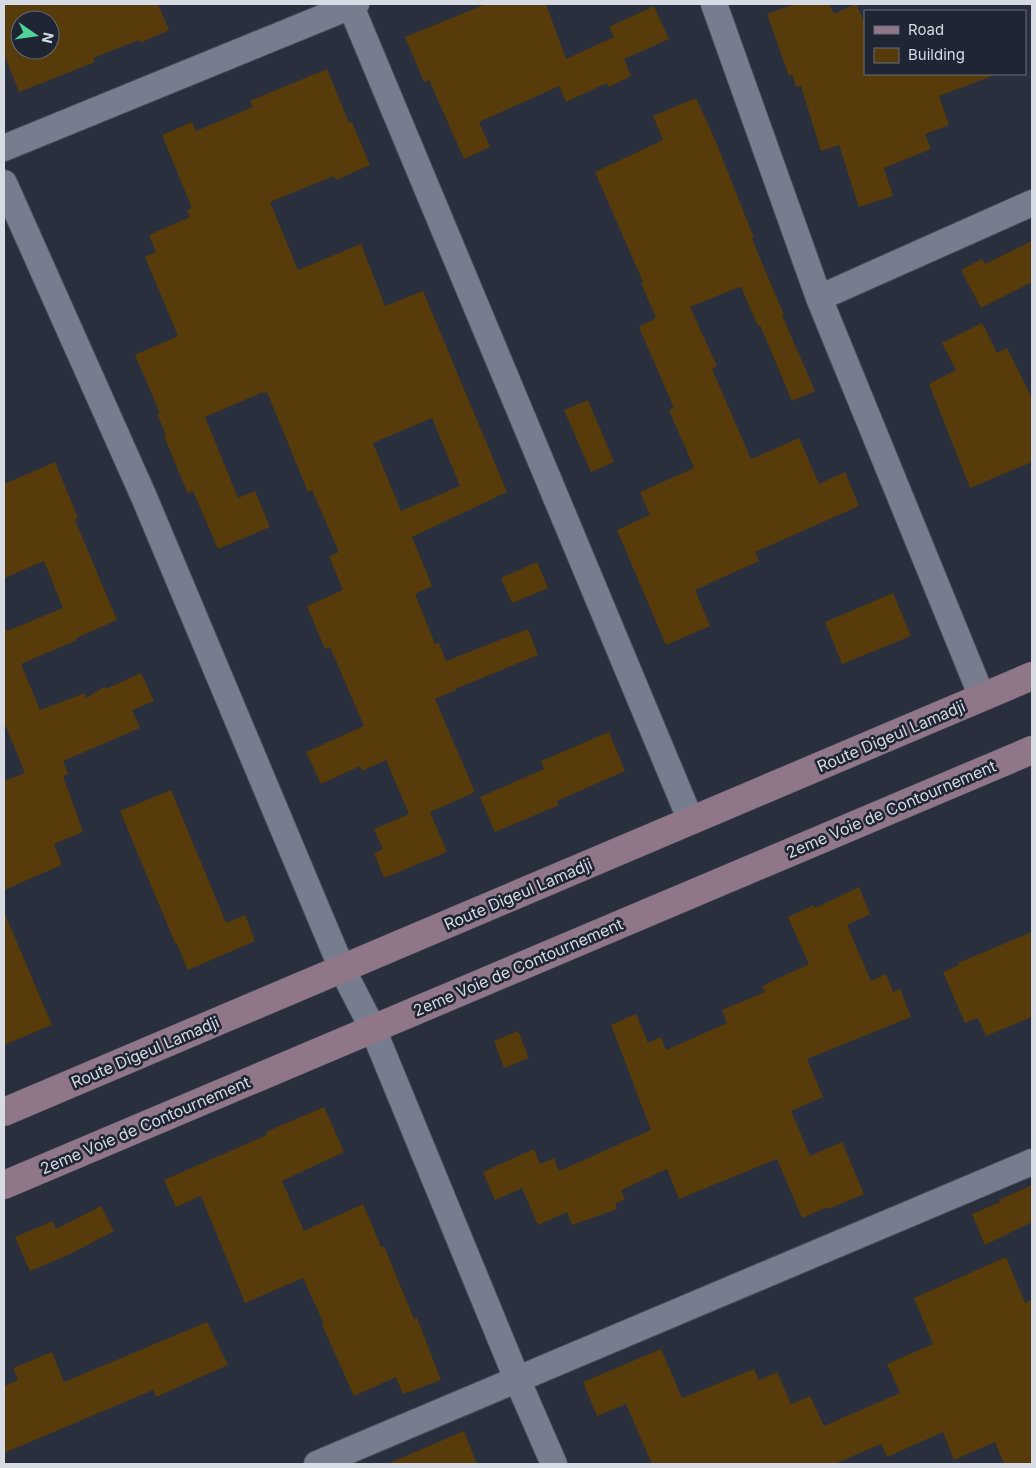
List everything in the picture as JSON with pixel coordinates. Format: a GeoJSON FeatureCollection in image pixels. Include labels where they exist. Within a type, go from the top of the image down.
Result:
{"type":"FeatureCollection","features":[{"type":"Feature","properties":{"kind":"main road","name":"Route Digeul Lamadji"},"geometry":{"type":"LineString","coordinates":[[4,1112],[1032,676]]}},
{"type":"Feature","properties":{"kind":"main road","name":"2eme Voie de Contournement"},"geometry":{"type":"LineString","coordinates":[[4,1185],[1032,750]]}},
{"type":"Feature","properties":{"kind":"street"},"geometry":{"type":"LineString","coordinates":[[4,148],[353,4],[691,821]]}},
{"type":"Feature","properties":{"kind":"street"},"geometry":{"type":"LineString","coordinates":[[714,4],[819,298],[982,698]]}},
{"type":"Feature","properties":{"kind":"street"},"geometry":{"type":"LineString","coordinates":[[4,183],[144,497],[342,969],[373,1029],[517,1379],[554,1464]]}},
{"type":"Feature","properties":{"kind":"street"},"geometry":{"type":"LineString","coordinates":[[819,298],[1032,203]]}},
{"type":"Feature","properties":{"kind":"street"},"geometry":{"type":"LineString","coordinates":[[317,1464],[1032,1162]]}},
{"type":"Feature","properties":{"kind":"building"},"geometry":{"type":"Polygon","coordinates":[[[4,4],[158,4],[169,30],[140,43],[139,40],[93,58],[95,62],[19,92],[4,54],[4,4]]]}},
{"type":"Feature","properties":{"kind":"building"},"geometry":{"type":"Polygon","coordinates":[[[486,4],[546,4],[566,59],[614,37],[609,27],[654,6],[669,39],[624,59],[631,76],[609,87],[607,83],[566,102],[559,86],[479,122],[490,147],[464,159],[429,80],[424,82],[405,37],[486,4]]]}},
{"type":"Feature","properties":{"kind":"building"},"geometry":{"type":"Polygon","coordinates":[[[795,4],[829,4],[834,14],[856,4],[864,21],[864,75],[992,76],[939,96],[949,125],[925,134],[931,149],[884,168],[893,196],[859,207],[839,145],[821,151],[801,86],[796,87],[792,74],[789,76],[767,14],[795,4]]]}},
{"type":"Feature","properties":{"kind":"building"},"geometry":{"type":"Polygon","coordinates":[[[327,69],[349,123],[352,122],[370,165],[336,180],[334,176],[270,202],[298,270],[361,244],[385,306],[423,291],[507,492],[412,537],[432,586],[415,594],[435,644],[439,643],[446,661],[528,629],[538,655],[435,699],[475,792],[430,812],[447,852],[384,878],[374,853],[383,849],[374,829],[409,814],[386,760],[362,771],[360,766],[321,784],[306,752],[364,726],[330,647],[325,649],[307,606],[343,590],[329,556],[339,552],[312,490],[308,492],[267,392],[205,417],[238,498],[255,491],[270,527],[218,549],[193,491],[188,494],[164,436],[166,435],[157,414],[160,413],[135,355],[178,336],[145,257],[156,252],[149,235],[190,217],[187,210],[192,208],[162,135],[192,122],[196,131],[253,107],[250,101],[327,69]],[[432,418],[373,443],[401,511],[460,486],[432,418]]]}},
{"type":"Feature","properties":{"kind":"building"},"geometry":{"type":"Polygon","coordinates":[[[696,98],[716,142],[754,238],[752,239],[784,315],[782,315],[815,391],[792,401],[760,325],[758,326],[741,287],[690,307],[717,366],[712,369],[751,459],[799,438],[819,484],[845,472],[859,506],[755,552],[759,561],[695,590],[710,626],[666,645],[617,530],[650,515],[640,492],[694,468],[669,410],[674,408],[639,327],[656,318],[641,283],[643,282],[595,172],[663,140],[653,116],[696,98]]]}},
{"type":"Feature","properties":{"kind":"building"},"geometry":{"type":"Polygon","coordinates":[[[1032,241],[1032,282],[981,308],[961,270],[982,259],[985,264],[1032,241]]]}},
{"type":"Feature","properties":{"kind":"building"},"geometry":{"type":"Polygon","coordinates":[[[982,323],[997,353],[1007,348],[1032,398],[1032,462],[970,488],[929,384],[956,370],[942,343],[982,323]]]}},
{"type":"Feature","properties":{"kind":"building"},"geometry":{"type":"Polygon","coordinates":[[[588,400],[614,462],[591,472],[564,410],[588,400]]]}},
{"type":"Feature","properties":{"kind":"building"},"geometry":{"type":"Polygon","coordinates":[[[55,462],[78,518],[75,520],[117,620],[76,638],[77,640],[21,664],[40,710],[85,693],[86,698],[104,687],[106,689],[141,673],[154,701],[132,710],[140,728],[63,761],[68,774],[63,776],[83,832],[54,844],[62,865],[4,890],[4,781],[25,773],[4,722],[4,625],[7,631],[63,608],[44,561],[4,578],[4,484],[55,462]]]}},
{"type":"Feature","properties":{"kind":"building"},"geometry":{"type":"Polygon","coordinates":[[[537,562],[548,588],[512,603],[501,578],[537,562]]]}},
{"type":"Feature","properties":{"kind":"building"},"geometry":{"type":"Polygon","coordinates":[[[893,593],[911,636],[842,664],[825,622],[893,593]]]}},
{"type":"Feature","properties":{"kind":"building"},"geometry":{"type":"Polygon","coordinates":[[[609,732],[625,771],[557,801],[559,805],[495,832],[480,797],[544,769],[541,761],[609,732]]]}},
{"type":"Feature","properties":{"kind":"building"},"geometry":{"type":"Polygon","coordinates":[[[171,790],[226,923],[245,915],[255,941],[188,970],[120,811],[171,790]]]}},
{"type":"Feature","properties":{"kind":"building"},"geometry":{"type":"Polygon","coordinates":[[[859,887],[870,914],[847,925],[871,981],[886,974],[893,992],[900,989],[911,1017],[807,1059],[823,1097],[791,1111],[810,1156],[842,1142],[864,1194],[802,1218],[777,1159],[679,1199],[667,1169],[621,1190],[625,1199],[615,1204],[617,1209],[572,1225],[567,1212],[538,1225],[522,1188],[495,1200],[483,1172],[534,1149],[540,1164],[554,1158],[559,1171],[651,1130],[611,1025],[636,1014],[648,1043],[661,1037],[666,1050],[727,1023],[722,1010],[765,992],[762,986],[809,964],[788,917],[814,905],[815,908],[859,887]]]}},
{"type":"Feature","properties":{"kind":"building"},"geometry":{"type":"Polygon","coordinates":[[[4,912],[52,1025],[4,1045],[4,912]]]}},
{"type":"Feature","properties":{"kind":"building"},"geometry":{"type":"Polygon","coordinates":[[[1032,932],[1032,1017],[986,1036],[978,1018],[965,1023],[943,972],[959,965],[958,963],[1032,932]]]}},
{"type":"Feature","properties":{"kind":"building"},"geometry":{"type":"Polygon","coordinates":[[[518,1031],[529,1058],[504,1068],[494,1041],[518,1031]]]}},
{"type":"Feature","properties":{"kind":"building"},"geometry":{"type":"Polygon","coordinates":[[[324,1107],[344,1152],[282,1181],[304,1231],[363,1204],[381,1247],[384,1246],[414,1319],[417,1318],[441,1380],[403,1394],[396,1377],[354,1396],[303,1278],[245,1303],[201,1196],[176,1207],[164,1180],[267,1135],[266,1132],[324,1107]]]}},
{"type":"Feature","properties":{"kind":"building"},"geometry":{"type":"Polygon","coordinates":[[[1032,1185],[1032,1222],[985,1245],[972,1214],[1032,1185]]]}},
{"type":"Feature","properties":{"kind":"building"},"geometry":{"type":"Polygon","coordinates":[[[101,1206],[114,1231],[68,1255],[30,1271],[15,1237],[53,1221],[56,1229],[101,1206]]]}},
{"type":"Feature","properties":{"kind":"building"},"geometry":{"type":"Polygon","coordinates":[[[1006,1257],[1025,1303],[1032,1300],[1032,1464],[1004,1464],[995,1442],[954,1460],[943,1432],[887,1457],[881,1444],[834,1464],[652,1464],[626,1404],[597,1416],[583,1382],[661,1349],[682,1398],[754,1369],[759,1380],[777,1372],[791,1404],[810,1396],[824,1426],[900,1393],[887,1364],[933,1344],[914,1298],[1006,1257]]]}},
{"type":"Feature","properties":{"kind":"building"},"geometry":{"type":"Polygon","coordinates":[[[207,1322],[228,1365],[156,1397],[153,1390],[4,1453],[4,1386],[18,1380],[13,1368],[52,1352],[64,1382],[207,1322]]]}},
{"type":"Feature","properties":{"kind":"building"},"geometry":{"type":"Polygon","coordinates":[[[464,1431],[477,1464],[387,1464],[464,1431]]]}}]}
